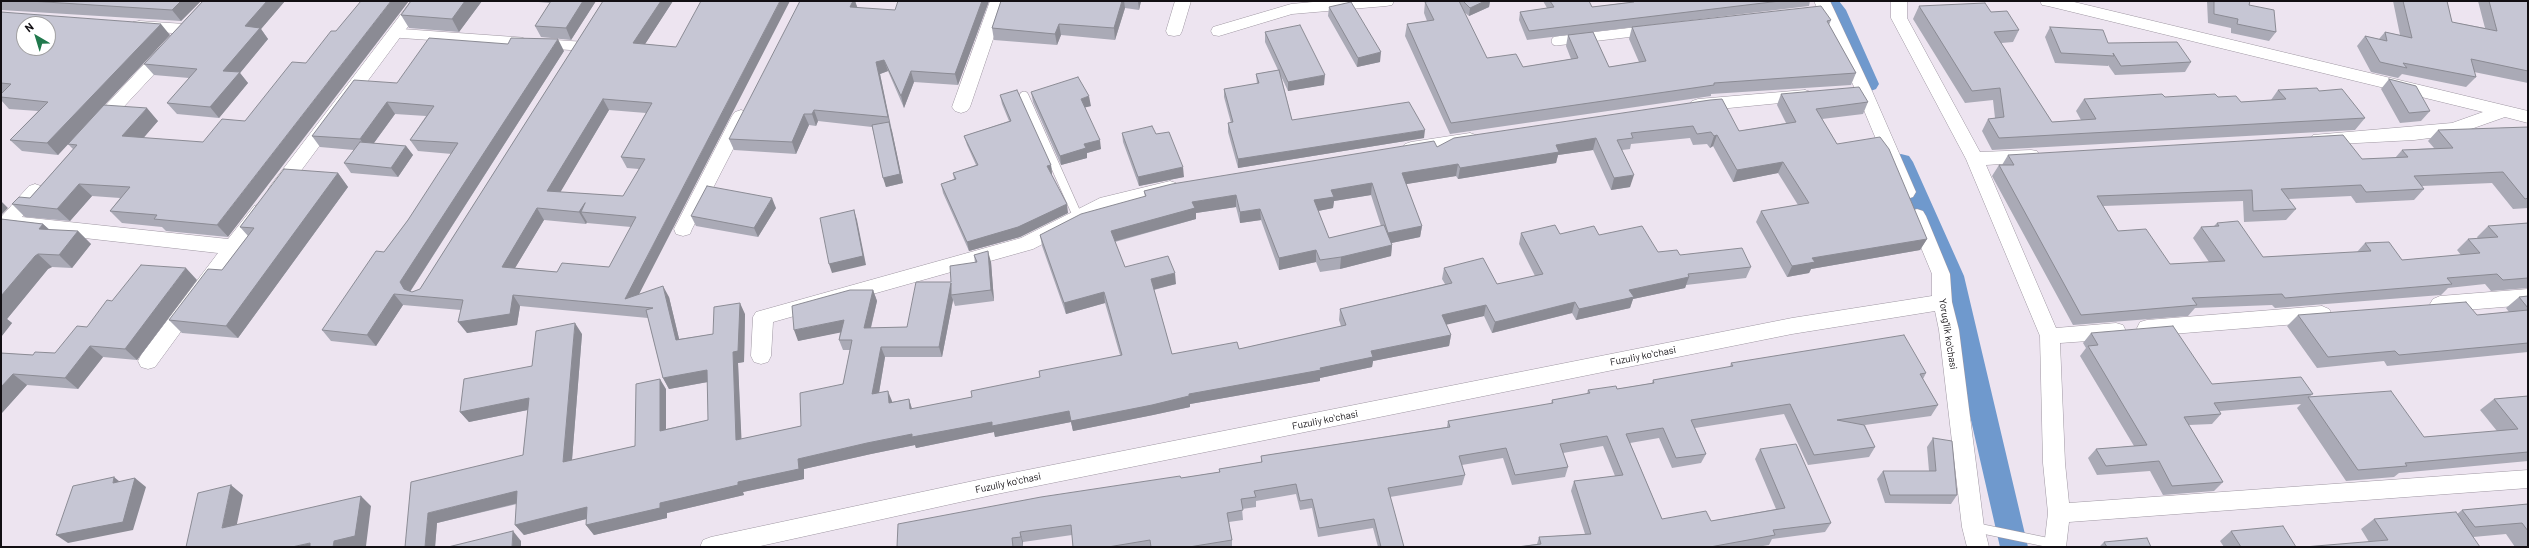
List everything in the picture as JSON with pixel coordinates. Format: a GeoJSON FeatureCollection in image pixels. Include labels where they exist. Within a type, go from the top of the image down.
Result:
{"type":"FeatureCollection","features":[{"type":"Feature","properties":{"kind":"street"},"geometry":{"type":"LineString","coordinates":[[148,361],[419,1]]}},
{"type":"Feature","properties":{"kind":"street"},"geometry":{"type":"LineString","coordinates":[[961,107],[998,1]]}},
{"type":"Feature","properties":{"kind":"street"},"geometry":{"type":"LineString","coordinates":[[1174,31],[1183,1]]}},
{"type":"Feature","properties":{"kind":"street"},"geometry":{"type":"LineString","coordinates":[[1219,31],[1291,9],[1386,1]]}},
{"type":"Feature","properties":{"kind":"street"},"geometry":{"type":"LineString","coordinates":[[1899,1],[1899,18],[1975,159],[2050,336],[2054,463],[2059,513],[2055,545]]}},
{"type":"Feature","properties":{"kind":"street"},"geometry":{"type":"LineString","coordinates":[[2048,1],[2502,112],[2528,117]]}},
{"type":"Feature","properties":{"kind":"street","name":"Yorug'lik ko'chasi"},"geometry":{"type":"LineString","coordinates":[[1823,7],[1856,91],[1942,274],[1942,302],[1949,330],[1973,527],[1978,547]]}},
{"type":"Feature","properties":{"kind":"street"},"geometry":{"type":"LineString","coordinates":[[88,136],[190,24],[123,25]]}},
{"type":"Feature","properties":{"kind":"street"},"geometry":{"type":"LineString","coordinates":[[1683,107],[1825,94]]}},
{"type":"Feature","properties":{"kind":"street"},"geometry":{"type":"LineString","coordinates":[[683,229],[747,105]]}},
{"type":"Feature","properties":{"kind":"street"},"geometry":{"type":"LineString","coordinates":[[2302,140],[2414,134],[2454,129],[2502,112]]}},
{"type":"Feature","properties":{"kind":"street"},"geometry":{"type":"LineString","coordinates":[[1396,151],[1490,136]]}},
{"type":"Feature","properties":{"kind":"street"},"geometry":{"type":"LineString","coordinates":[[1975,159],[2046,155]]}},
{"type":"Feature","properties":{"kind":"street"},"geometry":{"type":"LineString","coordinates":[[4,226],[44,182]]}},
{"type":"Feature","properties":{"kind":"street"},"geometry":{"type":"LineString","coordinates":[[760,356],[763,317],[1026,244],[1106,203],[1188,185]]}},
{"type":"Feature","properties":{"kind":"street"},"geometry":{"type":"LineString","coordinates":[[4,226],[233,247]]}},
{"type":"Feature","properties":{"kind":"street"},"geometry":{"type":"LineString","coordinates":[[2425,305],[2528,297]]}},
{"type":"Feature","properties":{"kind":"street","name":"Fuzuliy koʻchasi"},"geometry":{"type":"LineString","coordinates":[[711,547],[1000,485],[1792,326],[1942,302]]}},
{"type":"Feature","properties":{"kind":"street"},"geometry":{"type":"LineString","coordinates":[[2050,336],[2337,312]]}},
{"type":"Feature","properties":{"kind":"street"},"geometry":{"type":"LineString","coordinates":[[2059,513],[2528,479]]}},
{"type":"Feature","properties":{"kind":"lane"},"geometry":{"type":"LineString","coordinates":[[1556,41],[1651,30]]}},
{"type":"Feature","properties":{"kind":"lane"},"geometry":{"type":"LineString","coordinates":[[395,33],[578,46]]}},
{"type":"Feature","properties":{"kind":"lane"},"geometry":{"type":"LineString","coordinates":[[1024,96],[1078,217]]}},
{"type":"Feature","properties":{"kind":"lane"},"geometry":{"type":"LineString","coordinates":[[1973,527],[2055,545]]}},
{"type":"Feature","properties":{"kind":"building"},"geometry":{"type":"Polygon","coordinates":[[[30,1],[181,1],[172,10],[30,1]]]}},
{"type":"Feature","properties":{"kind":"building"},"geometry":{"type":"Polygon","coordinates":[[[203,1],[267,1],[245,26],[260,28],[223,71],[240,72],[210,107],[167,103],[197,69],[144,64],[203,1]]]}},
{"type":"Feature","properties":{"kind":"building"},"geometry":{"type":"Polygon","coordinates":[[[361,1],[391,1],[217,225],[154,219],[157,215],[110,211],[130,187],[79,184],[57,209],[12,204],[19,197],[30,198],[77,145],[68,144],[104,105],[147,108],[122,136],[203,142],[222,119],[245,121],[292,62],[306,63],[331,31],[336,31],[361,1]]]}},
{"type":"Feature","properties":{"kind":"building"},"geometry":{"type":"Polygon","coordinates":[[[411,1],[465,1],[452,19],[401,15],[411,1]]]}},
{"type":"Feature","properties":{"kind":"building"},"geometry":{"type":"Polygon","coordinates":[[[551,1],[583,1],[566,28],[535,26],[551,1]]]}},
{"type":"Feature","properties":{"kind":"building"},"geometry":{"type":"Polygon","coordinates":[[[603,1],[661,1],[633,43],[676,47],[701,1],[780,1],[625,299],[663,286],[676,340],[713,334],[714,307],[740,303],[738,351],[733,352],[736,440],[801,426],[800,393],[843,384],[852,340],[839,340],[844,320],[794,330],[792,306],[850,290],[873,290],[864,328],[907,327],[916,282],[951,282],[950,266],[977,262],[974,255],[988,251],[991,290],[951,295],[951,283],[939,347],[881,347],[872,394],[888,391],[889,403],[909,399],[910,409],[972,397],[971,391],[1040,377],[1039,371],[1122,355],[1104,292],[1064,303],[1040,235],[1081,214],[1146,196],[1144,191],[1172,184],[1434,141],[1437,147],[1454,138],[1710,100],[1722,99],[1739,131],[1796,122],[1781,94],[1859,87],[1868,102],[1816,109],[1837,144],[1880,137],[1889,149],[1927,239],[1812,258],[1815,262],[1792,266],[1761,211],[1809,203],[1783,162],[1737,170],[1717,135],[1714,136],[1711,132],[1697,134],[1693,126],[1631,133],[1633,138],[1617,140],[1634,175],[1614,178],[1596,138],[1556,145],[1559,152],[1460,168],[1458,164],[1402,173],[1422,226],[1388,233],[1372,183],[1331,190],[1334,197],[1314,200],[1329,238],[1384,225],[1392,245],[1341,257],[1320,260],[1316,250],[1279,258],[1260,209],[1240,212],[1236,195],[1192,202],[1195,208],[1111,231],[1125,267],[1168,256],[1175,273],[1151,279],[1172,354],[1237,342],[1239,349],[1346,325],[1340,309],[1452,283],[1444,268],[1483,258],[1497,284],[1543,274],[1521,233],[1555,225],[1560,234],[1594,226],[1599,235],[1642,226],[1658,252],[1677,250],[1680,255],[1742,248],[1751,267],[1688,274],[1689,277],[1629,290],[1634,297],[1579,309],[1575,302],[1495,322],[1486,305],[1442,315],[1451,335],[1371,351],[1373,357],[1320,368],[1321,370],[1189,394],[1189,396],[1152,405],[1071,421],[1069,411],[992,426],[992,422],[912,437],[912,434],[867,443],[798,459],[799,469],[738,482],[738,485],[660,503],[660,508],[586,525],[587,507],[515,525],[517,491],[428,513],[425,547],[405,547],[411,482],[523,455],[529,398],[460,412],[464,379],[532,366],[536,331],[575,323],[563,462],[635,446],[636,384],[660,379],[660,431],[708,420],[707,370],[663,378],[646,310],[653,308],[513,295],[510,314],[458,322],[463,300],[394,294],[367,335],[322,330],[376,251],[384,252],[408,220],[458,143],[410,140],[434,106],[387,102],[360,139],[312,136],[354,80],[397,83],[429,38],[508,44],[511,38],[558,39],[400,282],[404,289],[412,292],[420,289],[603,1]],[[603,99],[547,191],[623,196],[645,159],[621,157],[652,103],[603,99]],[[585,203],[579,212],[537,208],[502,267],[557,272],[562,263],[609,267],[636,217],[581,212],[585,203]]]}},
{"type":"Feature","properties":{"kind":"building"},"geometry":{"type":"Polygon","coordinates":[[[800,1],[853,1],[850,7],[895,10],[898,1],[982,1],[955,74],[911,71],[901,96],[884,60],[876,62],[888,117],[814,110],[812,114],[804,114],[792,142],[729,139],[800,1]]]}},
{"type":"Feature","properties":{"kind":"building"},"geometry":{"type":"Polygon","coordinates":[[[1001,1],[1122,1],[1114,28],[1059,24],[1055,34],[992,28],[1001,1]]]}},
{"type":"Feature","properties":{"kind":"building"},"geometry":{"type":"Polygon","coordinates":[[[1459,1],[1487,58],[1516,54],[1523,67],[1578,58],[1568,35],[1593,32],[1609,67],[1646,61],[1632,27],[1821,6],[1831,20],[1827,21],[1856,73],[1714,83],[1714,85],[1451,123],[1407,24],[1434,20],[1425,2],[1459,1]]]}},
{"type":"Feature","properties":{"kind":"building"},"geometry":{"type":"Polygon","coordinates":[[[1463,1],[1485,1],[1470,8],[1463,1]]]}},
{"type":"Feature","properties":{"kind":"building"},"geometry":{"type":"Polygon","coordinates":[[[1550,1],[1589,1],[1592,7],[1634,2],[1633,1],[1780,1],[1529,31],[1520,12],[1554,7],[1550,1]]]}},
{"type":"Feature","properties":{"kind":"building"},"geometry":{"type":"Polygon","coordinates":[[[2214,1],[2250,1],[2249,5],[2274,10],[2276,32],[2237,24],[2238,19],[2214,14],[2214,1]]]}},
{"type":"Feature","properties":{"kind":"building"},"geometry":{"type":"Polygon","coordinates":[[[2403,1],[2447,1],[2452,22],[2497,31],[2489,1],[2528,1],[2528,71],[2471,59],[2476,77],[2403,63],[2407,68],[2380,62],[2365,36],[2387,41],[2385,32],[2412,38],[2403,1]]]}},
{"type":"Feature","properties":{"kind":"building"},"geometry":{"type":"Polygon","coordinates":[[[1351,2],[1381,52],[1358,58],[1329,7],[1351,2]]]}},
{"type":"Feature","properties":{"kind":"building"},"geometry":{"type":"Polygon","coordinates":[[[1985,3],[1991,12],[2007,11],[2019,30],[1994,32],[2052,122],[2096,119],[2084,99],[2162,94],[2165,97],[2215,94],[2218,97],[2236,96],[2241,102],[2286,99],[2278,90],[2317,88],[2319,91],[2342,89],[2365,118],[1999,138],[1988,119],[2004,117],[2000,88],[1972,91],[1919,6],[1985,3]]]}},
{"type":"Feature","properties":{"kind":"building"},"geometry":{"type":"Polygon","coordinates":[[[1,12],[54,16],[16,16],[16,56],[56,56],[56,16],[161,24],[47,143],[10,140],[48,102],[1,97],[1,94],[11,84],[1,83],[1,12]]]}},
{"type":"Feature","properties":{"kind":"building"},"geometry":{"type":"Polygon","coordinates":[[[1300,25],[1325,75],[1288,82],[1265,32],[1300,25]]]}},
{"type":"Feature","properties":{"kind":"building"},"geometry":{"type":"Polygon","coordinates":[[[2050,27],[2103,30],[2108,43],[2177,42],[2191,62],[2121,66],[2113,53],[2114,56],[2061,53],[2050,27]]]}},
{"type":"Feature","properties":{"kind":"building"},"geometry":{"type":"Polygon","coordinates":[[[1279,70],[1292,120],[1409,102],[1425,130],[1238,159],[1228,123],[1233,122],[1224,89],[1259,83],[1256,74],[1279,70]]]}},
{"type":"Feature","properties":{"kind":"building"},"geometry":{"type":"Polygon","coordinates":[[[1078,77],[1089,96],[1081,99],[1100,140],[1084,144],[1086,148],[1060,156],[1031,92],[1078,77]]]}},
{"type":"Feature","properties":{"kind":"building"},"geometry":{"type":"Polygon","coordinates":[[[2389,79],[2416,86],[2430,111],[2409,113],[2389,79]]]}},
{"type":"Feature","properties":{"kind":"building"},"geometry":{"type":"Polygon","coordinates":[[[1017,90],[1051,165],[1047,166],[1067,204],[1018,227],[967,242],[941,184],[956,179],[953,173],[978,165],[964,136],[1011,121],[1000,95],[1017,90]]]}},
{"type":"Feature","properties":{"kind":"building"},"geometry":{"type":"Polygon","coordinates":[[[889,122],[900,174],[883,178],[872,125],[889,122]]]}},
{"type":"Feature","properties":{"kind":"building"},"geometry":{"type":"Polygon","coordinates":[[[1152,126],[1156,134],[1169,132],[1183,167],[1138,177],[1122,133],[1152,126]]]}},
{"type":"Feature","properties":{"kind":"building"},"geometry":{"type":"Polygon","coordinates":[[[2528,127],[2528,198],[2525,199],[2503,172],[2414,176],[2424,189],[2366,192],[2361,185],[2281,189],[2296,209],[2253,211],[2252,190],[2097,196],[2118,231],[2146,229],[2170,264],[2225,261],[2201,227],[2219,226],[2217,223],[2238,221],[2263,257],[2371,251],[2365,243],[2389,242],[2402,260],[2480,253],[2468,239],[2498,237],[2488,226],[2528,223],[2528,278],[2503,280],[2497,274],[2447,278],[2452,284],[2285,298],[2282,294],[2192,298],[2197,305],[2081,315],[1999,165],[2014,165],[2008,155],[2343,135],[2362,159],[2408,157],[2402,150],[2453,148],[2438,130],[2528,127]]]}},
{"type":"Feature","properties":{"kind":"building"},"geometry":{"type":"Polygon","coordinates":[[[360,142],[406,146],[391,168],[344,163],[360,142]]]}},
{"type":"Feature","properties":{"kind":"building"},"geometry":{"type":"Polygon","coordinates":[[[284,169],[338,173],[226,326],[169,320],[208,269],[222,270],[254,228],[240,227],[284,169]]]}},
{"type":"Feature","properties":{"kind":"building"},"geometry":{"type":"Polygon","coordinates":[[[707,186],[772,198],[754,228],[691,216],[707,186]]]}},
{"type":"Feature","properties":{"kind":"building"},"geometry":{"type":"Polygon","coordinates":[[[854,210],[863,256],[829,264],[820,218],[854,210]]]}},
{"type":"Feature","properties":{"kind":"building"},"geometry":{"type":"Polygon","coordinates":[[[1,219],[43,224],[39,229],[78,231],[59,255],[38,254],[35,256],[1,296],[1,219]]]}},
{"type":"Feature","properties":{"kind":"building"},"geometry":{"type":"Polygon","coordinates":[[[141,265],[186,268],[125,349],[90,346],[65,378],[13,374],[1,387],[1,353],[33,355],[35,352],[55,353],[77,326],[87,327],[107,300],[112,301],[141,265]]]}},
{"type":"Feature","properties":{"kind":"building"},"geometry":{"type":"Polygon","coordinates":[[[2528,296],[2528,308],[2519,297],[2528,296]]]}},
{"type":"Feature","properties":{"kind":"building"},"geometry":{"type":"Polygon","coordinates":[[[2466,302],[2477,315],[2528,310],[2528,343],[2399,355],[2395,351],[2328,357],[2298,315],[2466,302]]]}},
{"type":"Feature","properties":{"kind":"building"},"geometry":{"type":"Polygon","coordinates":[[[2173,326],[2212,384],[2301,377],[2313,394],[2214,403],[2221,414],[2184,417],[2223,482],[2172,486],[2159,461],[2106,466],[2096,449],[2147,445],[2088,346],[2098,345],[2091,333],[2173,326]]]}},
{"type":"Feature","properties":{"kind":"building"},"geometry":{"type":"Polygon","coordinates":[[[1904,335],[1926,373],[1920,374],[1938,405],[1837,420],[1864,425],[1875,447],[1814,455],[1790,404],[1691,420],[1706,454],[1676,458],[1663,428],[1626,434],[1662,519],[1706,511],[1711,521],[1785,508],[1760,449],[1796,444],[1831,523],[1773,530],[1775,535],[1710,547],[1517,547],[1541,544],[1539,537],[1591,534],[1574,481],[1623,475],[1607,436],[1560,444],[1568,467],[1515,475],[1506,448],[1459,456],[1465,475],[1388,488],[1404,547],[1381,547],[1374,519],[1319,528],[1312,499],[1300,501],[1296,484],[1254,491],[1256,497],[1241,499],[1243,510],[1227,513],[1232,540],[1189,547],[1151,547],[1150,540],[1108,547],[1073,547],[1071,525],[1020,532],[1021,537],[1012,538],[1013,547],[897,547],[898,524],[1041,497],[1180,476],[1181,478],[1220,472],[1219,469],[1262,462],[1261,456],[1450,427],[1448,421],[1553,403],[1552,400],[1590,393],[1588,390],[1616,386],[1617,389],[1654,383],[1653,380],[1733,366],[1731,363],[1904,335]]]}},
{"type":"Feature","properties":{"kind":"building"},"geometry":{"type":"Polygon","coordinates":[[[2391,391],[2424,437],[2518,429],[2494,399],[2528,396],[2528,452],[2405,463],[2407,466],[2358,470],[2308,397],[2391,391]]]}},
{"type":"Feature","properties":{"kind":"building"},"geometry":{"type":"Polygon","coordinates":[[[1933,438],[1952,441],[1957,495],[1890,495],[1883,471],[1936,471],[1933,438]]]}},
{"type":"Feature","properties":{"kind":"building"},"geometry":{"type":"Polygon","coordinates":[[[114,477],[113,483],[135,478],[123,522],[56,535],[73,486],[114,477]]]}},
{"type":"Feature","properties":{"kind":"building"},"geometry":{"type":"Polygon","coordinates":[[[231,485],[222,528],[361,496],[355,536],[334,541],[333,547],[310,547],[310,543],[292,547],[186,547],[198,493],[231,485]]]}},
{"type":"Feature","properties":{"kind":"building"},"geometry":{"type":"Polygon","coordinates":[[[2528,504],[2528,531],[2522,523],[2475,527],[2462,510],[2528,504]]]}},
{"type":"Feature","properties":{"kind":"building"},"geometry":{"type":"Polygon","coordinates":[[[2456,512],[2480,547],[2304,547],[2388,540],[2374,519],[2456,512]]]}},
{"type":"Feature","properties":{"kind":"building"},"geometry":{"type":"Polygon","coordinates":[[[2283,526],[2296,547],[2241,547],[2231,531],[2283,526]]]}},
{"type":"Feature","properties":{"kind":"building"},"geometry":{"type":"Polygon","coordinates":[[[513,531],[512,547],[448,547],[513,531]]]}},
{"type":"Feature","properties":{"kind":"building"},"geometry":{"type":"Polygon","coordinates":[[[2147,538],[2151,547],[2107,547],[2104,542],[2147,538]]]}},
{"type":"Feature","properties":{"kind":"waterway"},"geometry":{"type":"LineString","coordinates":[[1828,1],[1838,15],[1868,84]]}},
{"type":"Feature","properties":{"kind":"waterway"},"geometry":{"type":"LineString","coordinates":[[1901,162],[1951,276],[2014,547]]}}]}
